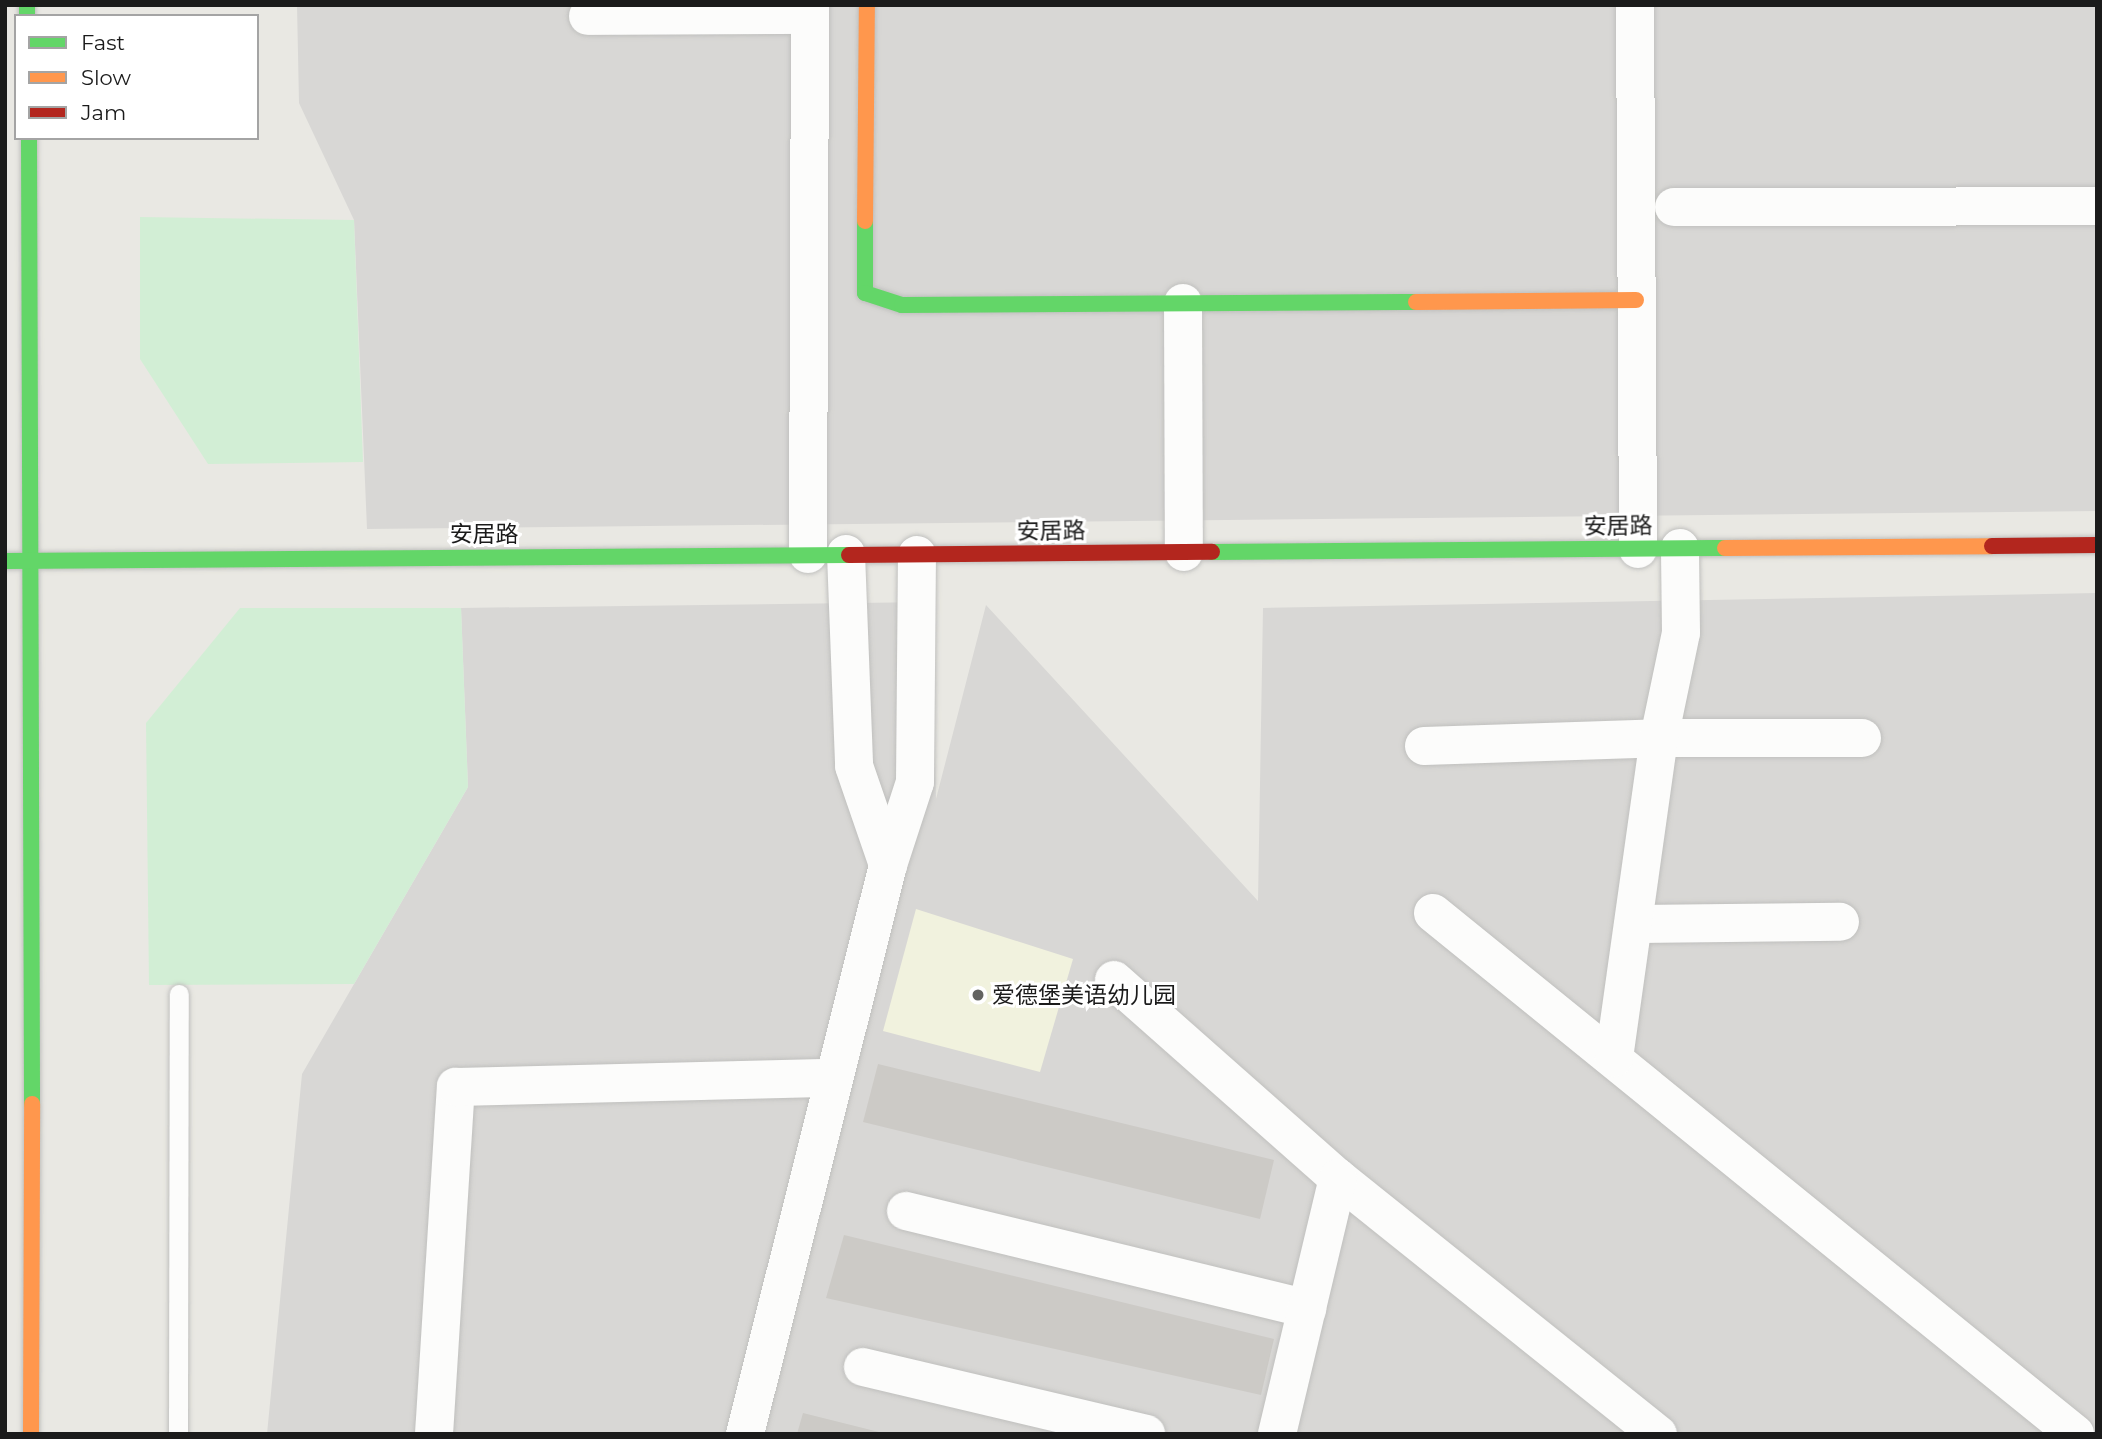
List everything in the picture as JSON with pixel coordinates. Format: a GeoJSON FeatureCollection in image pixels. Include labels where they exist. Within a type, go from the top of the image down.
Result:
{"type":"FeatureCollection","features":[{"type":"Feature","properties":{"kind":"street"},"geometry":{"type":"LineString","coordinates":[[867,5],[865,293],[902,305],[1636,300]]}},
{"type":"Feature","properties":{"kind":"street"},"geometry":{"type":"LineString","coordinates":[[1635,5],[1638,549]]}},
{"type":"Feature","properties":{"kind":"street"},"geometry":{"type":"LineString","coordinates":[[588,16],[810,10],[808,554]]}},
{"type":"Feature","properties":{"kind":"street"},"geometry":{"type":"LineString","coordinates":[[29,140],[34,560],[31,1434]]}},
{"type":"Feature","properties":{"kind":"street"},"geometry":{"type":"LineString","coordinates":[[1674,207],[2097,206]]}},
{"type":"Feature","properties":{"kind":"street"},"geometry":{"type":"LineString","coordinates":[[1183,303],[1184,552]]}},
{"type":"Feature","properties":{"kind":"street","name":"安居路"},"geometry":{"type":"LineString","coordinates":[[5,561],[2097,545]]}},
{"type":"Feature","properties":{"kind":"street"},"geometry":{"type":"LineString","coordinates":[[1614,1058],[1636,924],[1659,738],[1681,634],[1680,548]]}},
{"type":"Feature","properties":{"kind":"street"},"geometry":{"type":"LineString","coordinates":[[846,554],[854,766],[888,865]]}},
{"type":"Feature","properties":{"kind":"street"},"geometry":{"type":"LineString","coordinates":[[745,1434],[888,865],[915,782],[917,555]]}},
{"type":"Feature","properties":{"kind":"street"},"geometry":{"type":"LineString","coordinates":[[1424,746],[1659,738],[1862,738]]}},
{"type":"Feature","properties":{"kind":"street"},"geometry":{"type":"LineString","coordinates":[[1433,913],[2075,1434]]}},
{"type":"Feature","properties":{"kind":"street"},"geometry":{"type":"LineString","coordinates":[[1636,924],[1840,922]]}},
{"type":"Feature","properties":{"kind":"street"},"geometry":{"type":"LineString","coordinates":[[1114,981],[1338,1178],[1658,1434]]}},
{"type":"Feature","properties":{"kind":"street"},"geometry":{"type":"LineString","coordinates":[[434,1434],[456,1087],[834,1079]]}},
{"type":"Feature","properties":{"kind":"street"},"geometry":{"type":"LineString","coordinates":[[1278,1434],[1338,1178]]}},
{"type":"Feature","properties":{"kind":"street"},"geometry":{"type":"LineString","coordinates":[[906,1211],[1307,1309]]}},
{"type":"Feature","properties":{"kind":"street"},"geometry":{"type":"LineString","coordinates":[[863,1367],[1146,1434]]}},
{"type":"Feature","properties":{"kind":"lane"},"geometry":{"type":"LineString","coordinates":[[178,1434],[179,994]]}},
{"type":"Feature","properties":{"kind":"shaded area"},"geometry":{"type":"Polygon","coordinates":[[[297,5],[2097,5],[2097,511],[367,529],[354,220],[299,103],[297,5]]]}},
{"type":"Feature","properties":{"kind":"shaded area"},"geometry":{"type":"Polygon","coordinates":[[[140,217],[354,220],[363,462],[208,464],[140,359],[140,217]]]}},
{"type":"Feature","properties":{"kind":"shaded area"},"geometry":{"type":"Polygon","coordinates":[[[2097,593],[2097,1434],[267,1434],[302,1074],[468,787],[461,608],[931,602],[936,799],[986,605],[1258,901],[1263,608],[2097,593]]]}},
{"type":"Feature","properties":{"kind":"shaded area"},"geometry":{"type":"Polygon","coordinates":[[[240,608],[461,608],[468,787],[354,984],[149,985],[146,723],[240,608]]]}},
{"type":"Feature","properties":{"kind":"shaded area","name":"爱德堡美语幼儿园"},"geometry":{"type":"Polygon","coordinates":[[[916,909],[1073,959],[1040,1072],[883,1031],[916,909]]]}},
{"type":"Feature","properties":{"kind":"building"},"geometry":{"type":"Polygon","coordinates":[[[878,1064],[1274,1160],[1260,1219],[863,1122],[878,1064]]]}},
{"type":"Feature","properties":{"kind":"building"},"geometry":{"type":"Polygon","coordinates":[[[844,1235],[1274,1339],[1261,1395],[826,1298],[844,1235]]]}},
{"type":"Feature","properties":{"kind":"building"},"geometry":{"type":"Polygon","coordinates":[[[803,1413],[883,1433],[883,1434],[797,1434],[803,1413]]]}},
{"type":"Feature","properties":{"kind":"traffic: fast"},"geometry":{"type":"LineString","coordinates":[[27,5],[27,14]]}},
{"type":"Feature","properties":{"kind":"traffic: fast"},"geometry":{"type":"LineString","coordinates":[[29,140],[32,1104]]}},
{"type":"Feature","properties":{"kind":"traffic: fast"},"geometry":{"type":"LineString","coordinates":[[865,221],[865,293],[902,305],[1416,302]]}},
{"type":"Feature","properties":{"kind":"traffic: fast"},"geometry":{"type":"LineString","coordinates":[[1212,552],[1725,548]]}},
{"type":"Feature","properties":{"kind":"traffic: fast"},"geometry":{"type":"LineString","coordinates":[[5,561],[849,555]]}},
{"type":"Feature","properties":{"kind":"traffic: slow"},"geometry":{"type":"LineString","coordinates":[[865,221],[867,5]]}},
{"type":"Feature","properties":{"kind":"traffic: slow"},"geometry":{"type":"LineString","coordinates":[[1416,302],[1636,300]]}},
{"type":"Feature","properties":{"kind":"traffic: slow"},"geometry":{"type":"LineString","coordinates":[[1725,548],[1992,546]]}},
{"type":"Feature","properties":{"kind":"traffic: slow"},"geometry":{"type":"LineString","coordinates":[[31,1434],[32,1104]]}},
{"type":"Feature","properties":{"kind":"traffic: jam"},"geometry":{"type":"LineString","coordinates":[[1992,546],[2097,545]]}},
{"type":"Feature","properties":{"kind":"traffic: jam"},"geometry":{"type":"LineString","coordinates":[[849,555],[1212,552]]}},
{"type":"Feature","properties":{"kind":"place","name":"爱德堡美语幼儿园"},"geometry":{"type":"Point","coordinates":[978,995]}}]}
